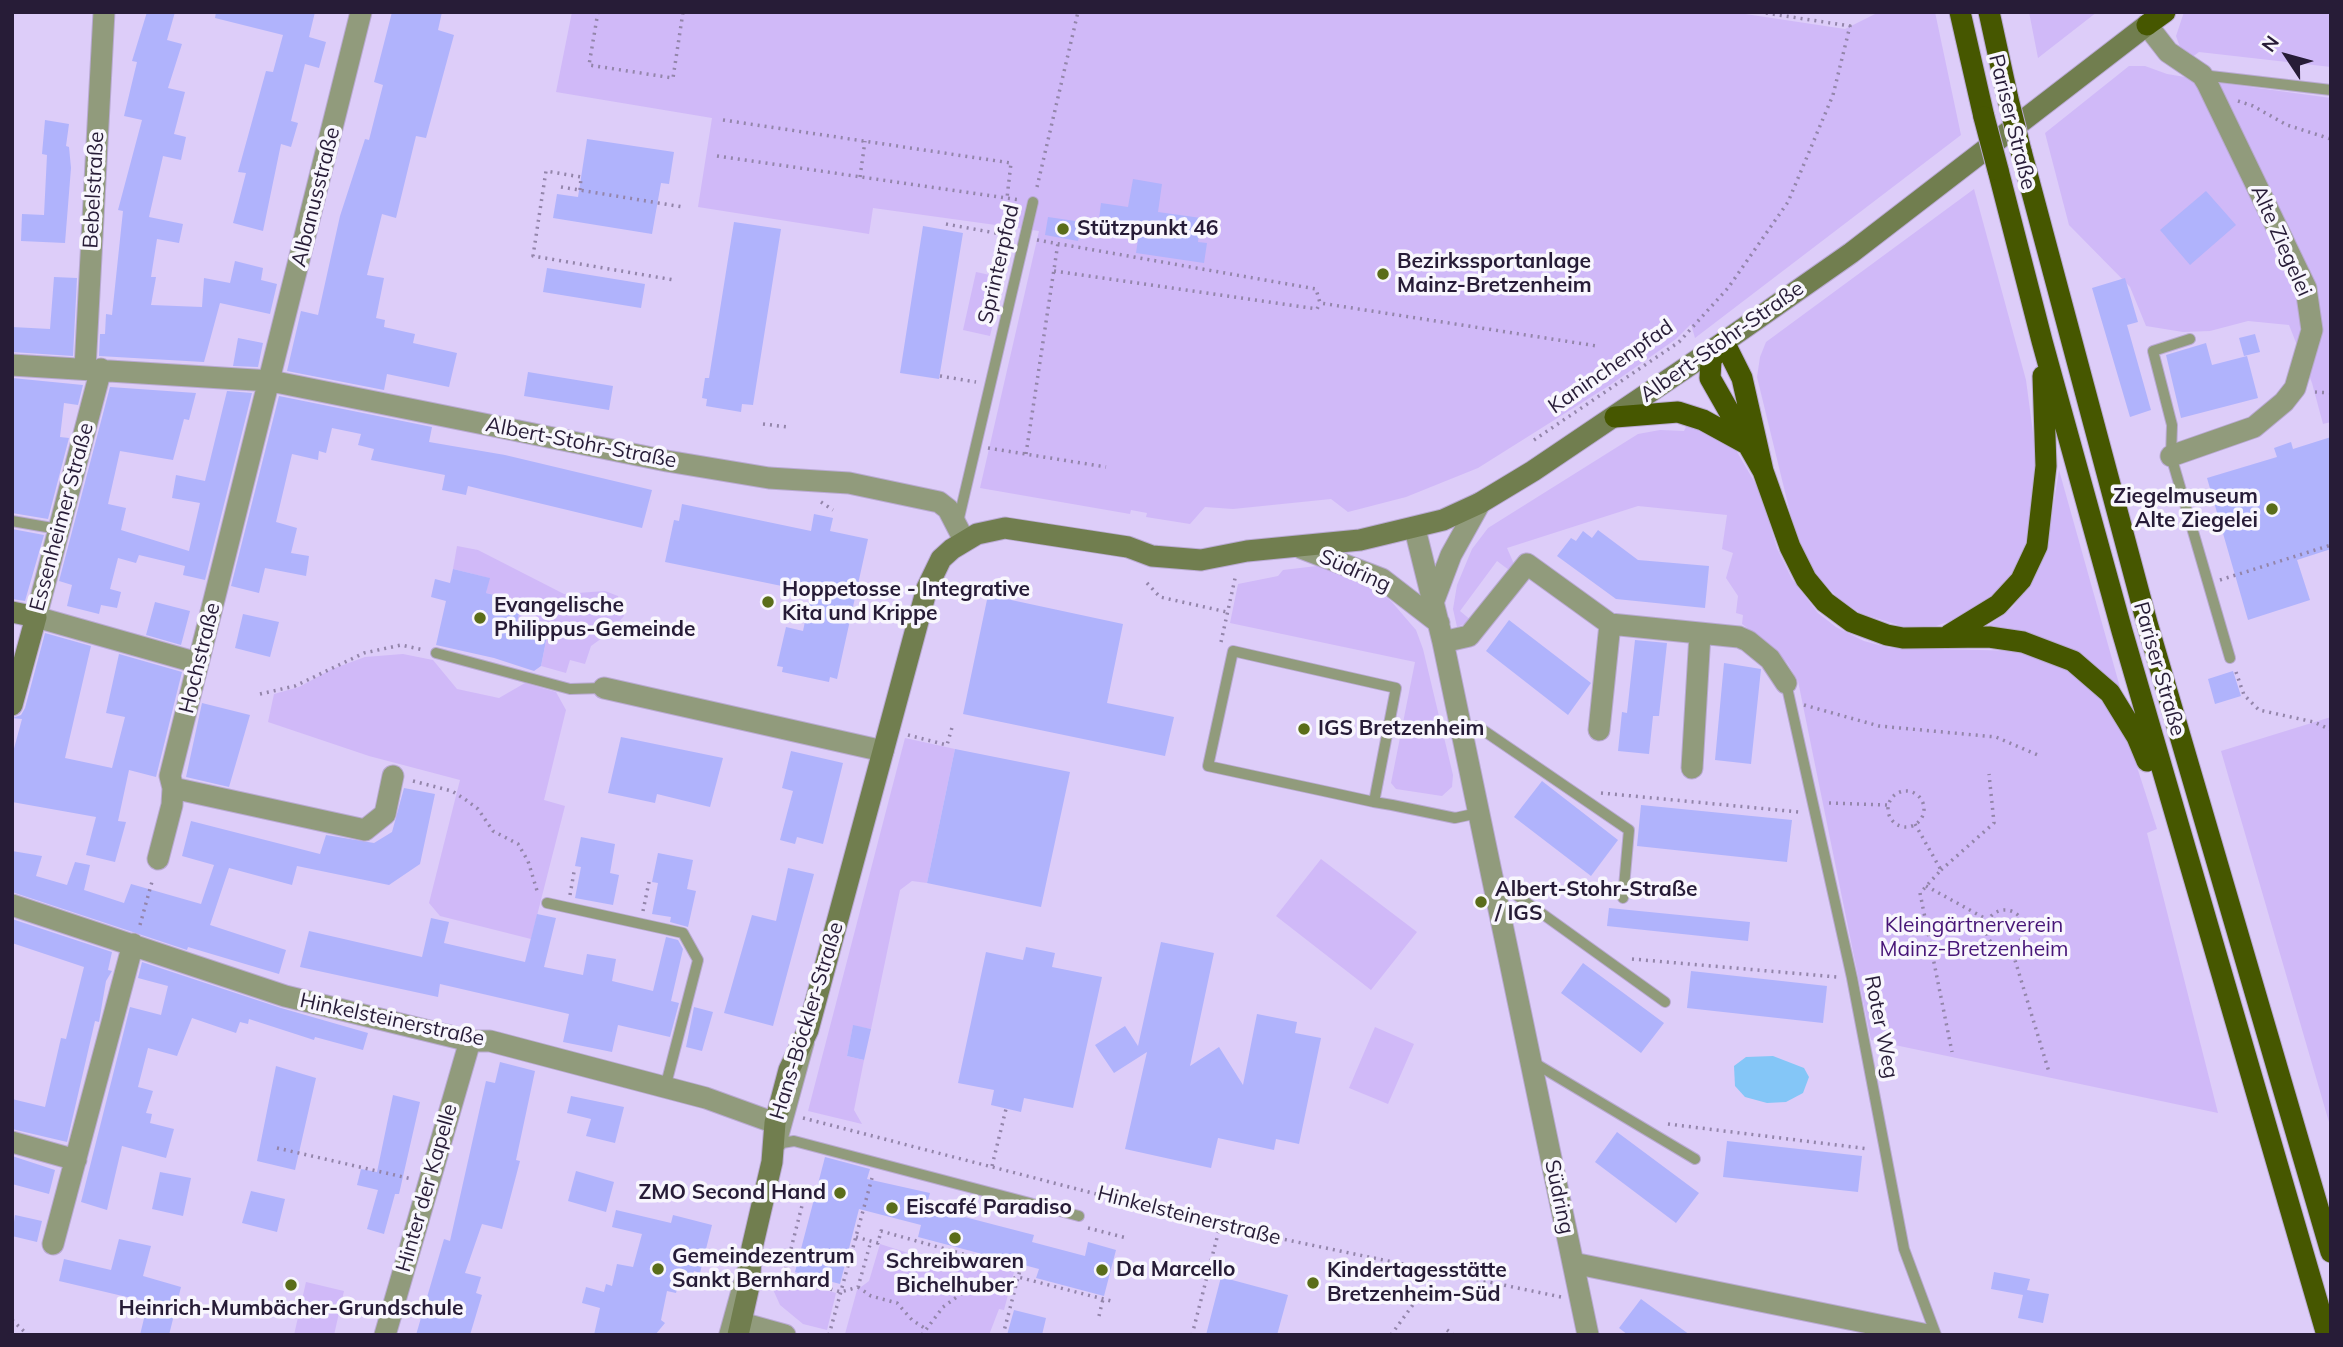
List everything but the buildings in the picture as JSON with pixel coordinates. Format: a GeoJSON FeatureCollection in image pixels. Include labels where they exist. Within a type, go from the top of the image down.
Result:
{"type":"FeatureCollection","features":[{"type":"Feature","properties":{"kind":"highway","name":"Pariser Straße"},"geometry":{"type":"LineString","coordinates":[[1960,12],[1984,117],[2042,341],[2186,854],[2328,1335]]}},
{"type":"Feature","properties":{"kind":"highway","name":"Pariser Straße"},"geometry":{"type":"LineString","coordinates":[[1989,12],[2021,151],[2147,622],[2331,1252]]}},
{"type":"Feature","properties":{"kind":"highway"},"geometry":{"type":"LineString","coordinates":[[2147,25],[2165,12]]}},
{"type":"Feature","properties":{"kind":"highway"},"geometry":{"type":"LineString","coordinates":[[1947,636],[1998,605],[2021,580],[2037,546],[2046,466],[2042,341]]}},
{"type":"Feature","properties":{"kind":"highway"},"geometry":{"type":"LineString","coordinates":[[1763,471],[1710,378],[1711,360],[1724,342],[1742,379],[1763,471],[1798,565],[1825,602],[1852,622],[1880,633],[1903,638],[1947,636],[2024,642],[2073,661],[2110,693],[2137,737],[2186,854]]}},
{"type":"Feature","properties":{"kind":"highway"},"geometry":{"type":"LineString","coordinates":[[1615,417],[1678,412],[1715,425],[1747,444]]}},
{"type":"Feature","properties":{"kind":"street","name":"Bebelstraße"},"geometry":{"type":"LineString","coordinates":[[93,369],[104,12]]}},
{"type":"Feature","properties":{"kind":"street","name":"Albanusstraße"},"geometry":{"type":"LineString","coordinates":[[271,381],[361,12]]}},
{"type":"Feature","properties":{"kind":"street","name":"Albert-Stohr-Straße"},"geometry":{"type":"LineString","coordinates":[[12,365],[271,381],[650,458],[769,478],[849,483],[926,498],[948,509],[961,532],[1005,528],[1128,547],[1155,542],[1247,551],[1301,548],[1415,529],[1480,503],[1615,417],[1851,253],[2147,25]]}},
{"type":"Feature","properties":{"kind":"street","name":"Alte Ziegelei"},"geometry":{"type":"LineString","coordinates":[[2147,25],[2168,52],[2202,75],[2306,288],[2312,330],[2295,388],[2284,402],[2254,427],[2171,456]]}},
{"type":"Feature","properties":{"kind":"street","name":"Essenheimer Straße"},"geometry":{"type":"LineString","coordinates":[[12,705],[58,529],[93,369]]}},
{"type":"Feature","properties":{"kind":"street","name":"Hochstraße"},"geometry":{"type":"LineString","coordinates":[[158,859],[173,788],[170,776],[271,381]]}},
{"type":"Feature","properties":{"kind":"street"},"geometry":{"type":"LineString","coordinates":[[1434,600],[1451,555],[1480,503]]}},
{"type":"Feature","properties":{"kind":"street","name":"Südring"},"geometry":{"type":"LineString","coordinates":[[1415,529],[1434,600],[1462,729],[1588,1335]]}},
{"type":"Feature","properties":{"kind":"street","name":"Hans-Böckler-Straße"},"geometry":{"type":"LineString","coordinates":[[740,1329],[749,1286],[752,1248],[789,1070],[808,1030],[927,588],[942,559],[961,532]]}},
{"type":"Feature","properties":{"kind":"street","name":"Südring"},"geometry":{"type":"LineString","coordinates":[[1301,548],[1382,579],[1441,633]]}},
{"type":"Feature","properties":{"kind":"street"},"geometry":{"type":"LineString","coordinates":[[1441,633],[1469,636],[1527,564],[1610,624],[1739,637],[1748,641],[1770,659],[1786,683]]}},
{"type":"Feature","properties":{"kind":"street"},"geometry":{"type":"LineString","coordinates":[[12,612],[198,663]]}},
{"type":"Feature","properties":{"kind":"street"},"geometry":{"type":"LineString","coordinates":[[1600,730],[1610,624]]}},
{"type":"Feature","properties":{"kind":"street"},"geometry":{"type":"LineString","coordinates":[[1692,768],[1700,634]]}},
{"type":"Feature","properties":{"kind":"street"},"geometry":{"type":"LineString","coordinates":[[604,688],[883,751]]}},
{"type":"Feature","properties":{"kind":"street"},"geometry":{"type":"LineString","coordinates":[[173,788],[365,830],[385,814],[393,776]]}},
{"type":"Feature","properties":{"kind":"street","name":"Hinkelsteinerstraße"},"geometry":{"type":"LineString","coordinates":[[12,905],[136,937],[285,996],[470,1041],[490,1041],[706,1098],[775,1142]]}},
{"type":"Feature","properties":{"kind":"street"},"geometry":{"type":"LineString","coordinates":[[53,1244],[136,937]]}},
{"type":"Feature","properties":{"kind":"street","name":"Hinter der Kapelle"},"geometry":{"type":"LineString","coordinates":[[385,1335],[470,1041]]}},
{"type":"Feature","properties":{"kind":"street"},"geometry":{"type":"LineString","coordinates":[[12,1142],[76,1160]]}},
{"type":"Feature","properties":{"kind":"street"},"geometry":{"type":"LineString","coordinates":[[1573,1263],[1928,1335]]}},
{"type":"Feature","properties":{"kind":"street"},"geometry":{"type":"LineString","coordinates":[[740,1329],[785,1335]]}},
{"type":"Feature","properties":{"kind":"lane"},"geometry":{"type":"LineString","coordinates":[[2202,75],[2331,90]]}},
{"type":"Feature","properties":{"kind":"lane","name":"Sprinterpfad"},"geometry":{"type":"LineString","coordinates":[[961,532],[976,446],[1033,202]]}},
{"type":"Feature","properties":{"kind":"lane"},"geometry":{"type":"LineString","coordinates":[[2190,339],[2153,351],[2172,425],[2171,456],[2230,658]]}},
{"type":"Feature","properties":{"kind":"lane"},"geometry":{"type":"LineString","coordinates":[[12,521],[58,529]]}},
{"type":"Feature","properties":{"kind":"lane"},"geometry":{"type":"LineString","coordinates":[[1374,802],[1396,688],[1233,651],[1208,766],[1374,802],[1455,818],[1478,813]]}},
{"type":"Feature","properties":{"kind":"lane"},"geometry":{"type":"LineString","coordinates":[[436,653],[570,689],[604,688]]}},
{"type":"Feature","properties":{"kind":"lane","name":"Roter Weg"},"geometry":{"type":"LineString","coordinates":[[1786,683],[1852,978],[1904,1249],[1936,1335]]}},
{"type":"Feature","properties":{"kind":"lane"},"geometry":{"type":"LineString","coordinates":[[1462,729],[1477,726],[1629,830],[1623,898]]}},
{"type":"Feature","properties":{"kind":"lane"},"geometry":{"type":"LineString","coordinates":[[1495,897],[1512,892],[1665,1002]]}},
{"type":"Feature","properties":{"kind":"lane"},"geometry":{"type":"LineString","coordinates":[[547,902],[682,933],[698,960],[665,1088]]}},
{"type":"Feature","properties":{"kind":"lane"},"geometry":{"type":"LineString","coordinates":[[1529,1059],[1695,1159]]}},
{"type":"Feature","properties":{"kind":"lane"},"geometry":{"type":"LineString","coordinates":[[775,1142],[794,1140],[1079,1216]]}},
{"type":"Feature","properties":{"kind":"lane"},"geometry":{"type":"LineString","coordinates":[[724,1335],[741,1273],[752,1248]]}},
{"type":"Feature","properties":{"kind":"path"},"geometry":{"type":"LineString","coordinates":[[598,12],[589,65],[673,78],[684,12]]}},
{"type":"Feature","properties":{"kind":"path","name":"Sprinterpfad"},"geometry":{"type":"LineString","coordinates":[[1033,202],[1078,12]]}},
{"type":"Feature","properties":{"kind":"path","name":"Kaninchenpfad"},"geometry":{"type":"LineString","coordinates":[[1534,440],[1679,342],[1728,288],[1788,202],[1833,95],[1850,26],[1759,12]]}},
{"type":"Feature","properties":{"kind":"path"},"geometry":{"type":"LineString","coordinates":[[2212,94],[2253,106],[2287,125],[2331,139]]}},
{"type":"Feature","properties":{"kind":"path"},"geometry":{"type":"LineString","coordinates":[[723,120],[1011,163],[1007,198]]}},
{"type":"Feature","properties":{"kind":"path"},"geometry":{"type":"LineString","coordinates":[[860,177],[865,141]]}},
{"type":"Feature","properties":{"kind":"path"},"geometry":{"type":"LineString","coordinates":[[717,156],[1033,202]]}},
{"type":"Feature","properties":{"kind":"path"},"geometry":{"type":"LineString","coordinates":[[580,190],[581,177],[546,172],[533,256],[674,280]]}},
{"type":"Feature","properties":{"kind":"path"},"geometry":{"type":"LineString","coordinates":[[561,187],[683,207]]}},
{"type":"Feature","properties":{"kind":"path"},"geometry":{"type":"LineString","coordinates":[[946,224],[1316,289],[1320,303],[1317,309],[1054,271]]}},
{"type":"Feature","properties":{"kind":"path"},"geometry":{"type":"LineString","coordinates":[[1026,454],[1058,243]]}},
{"type":"Feature","properties":{"kind":"path"},"geometry":{"type":"LineString","coordinates":[[1320,303],[1597,346]]}},
{"type":"Feature","properties":{"kind":"path"},"geometry":{"type":"LineString","coordinates":[[940,376],[990,384]]}},
{"type":"Feature","properties":{"kind":"path"},"geometry":{"type":"LineString","coordinates":[[763,424],[788,427]]}},
{"type":"Feature","properties":{"kind":"path"},"geometry":{"type":"LineString","coordinates":[[976,446],[1106,467]]}},
{"type":"Feature","properties":{"kind":"path"},"geometry":{"type":"LineString","coordinates":[[2208,584],[2331,545]]}},
{"type":"Feature","properties":{"kind":"path"},"geometry":{"type":"LineString","coordinates":[[1147,583],[1160,597],[1227,612]]}},
{"type":"Feature","properties":{"kind":"path"},"geometry":{"type":"LineString","coordinates":[[260,694],[295,686],[364,653],[401,645],[436,653]]}},
{"type":"Feature","properties":{"kind":"path"},"geometry":{"type":"LineString","coordinates":[[2230,658],[2244,695],[2259,710],[2314,722],[2331,730]]}},
{"type":"Feature","properties":{"kind":"path"},"geometry":{"type":"LineString","coordinates":[[1792,706],[1809,705],[1879,726],[1996,737],[2040,756]]}},
{"type":"Feature","properties":{"kind":"path"},"geometry":{"type":"LineString","coordinates":[[902,734],[947,745],[953,724]]}},
{"type":"Feature","properties":{"kind":"path"},"geometry":{"type":"LineString","coordinates":[[1952,1052],[1920,893],[1941,870],[1994,823],[1989,774]]}},
{"type":"Feature","properties":{"kind":"path"},"geometry":{"type":"LineString","coordinates":[[436,786],[466,800],[478,809],[493,831],[518,844],[528,861],[534,890],[547,902]]}},
{"type":"Feature","properties":{"kind":"path"},"geometry":{"type":"LineString","coordinates":[[1575,792],[1637,795],[1815,813]]}},
{"type":"Feature","properties":{"kind":"path"},"geometry":{"type":"LineString","coordinates":[[1899,792],[1915,793],[1924,808],[1915,824],[1905,827],[1894,822],[1888,805],[1899,792]]}},
{"type":"Feature","properties":{"kind":"path"},"geometry":{"type":"LineString","coordinates":[[1813,801],[1888,805]]}},
{"type":"Feature","properties":{"kind":"path"},"geometry":{"type":"LineString","coordinates":[[1915,824],[1941,870]]}},
{"type":"Feature","properties":{"kind":"path"},"geometry":{"type":"LineString","coordinates":[[136,937],[158,859]]}},
{"type":"Feature","properties":{"kind":"path"},"geometry":{"type":"LineString","coordinates":[[567,907],[574,872]]}},
{"type":"Feature","properties":{"kind":"path"},"geometry":{"type":"LineString","coordinates":[[640,923],[649,882]]}},
{"type":"Feature","properties":{"kind":"path"},"geometry":{"type":"LineString","coordinates":[[1926,886],[1988,920]]}},
{"type":"Feature","properties":{"kind":"path"},"geometry":{"type":"LineString","coordinates":[[2003,909],[2020,916],[2024,934],[2011,947],[1993,944],[1986,932],[1988,920],[2003,909]]}},
{"type":"Feature","properties":{"kind":"path"},"geometry":{"type":"LineString","coordinates":[[2011,947],[2049,1072]]}},
{"type":"Feature","properties":{"kind":"path"},"geometry":{"type":"LineString","coordinates":[[1602,957],[1852,978]]}},
{"type":"Feature","properties":{"kind":"path"},"geometry":{"type":"LineString","coordinates":[[992,1166],[1006,1109]]}},
{"type":"Feature","properties":{"kind":"path","name":"Hinkelsteinerstraße"},"geometry":{"type":"LineString","coordinates":[[800,1117],[1220,1226],[1581,1301]]}},
{"type":"Feature","properties":{"kind":"path"},"geometry":{"type":"LineString","coordinates":[[1629,1119],[1885,1151]]}},
{"type":"Feature","properties":{"kind":"path"},"geometry":{"type":"LineString","coordinates":[[277,1148],[428,1182]]}},
{"type":"Feature","properties":{"kind":"path"},"geometry":{"type":"LineString","coordinates":[[829,1335],[876,1162]]}},
{"type":"Feature","properties":{"kind":"path"},"geometry":{"type":"LineString","coordinates":[[781,1184],[806,1190],[783,1276]]}},
{"type":"Feature","properties":{"kind":"path"},"geometry":{"type":"LineString","coordinates":[[1079,1216],[1085,1227],[1127,1238]]}},
{"type":"Feature","properties":{"kind":"path"},"geometry":{"type":"LineString","coordinates":[[1192,1335],[1220,1226]]}},
{"type":"Feature","properties":{"kind":"path"},"geometry":{"type":"LineString","coordinates":[[856,1237],[877,1243],[881,1231],[1020,1270],[1003,1335]]}},
{"type":"Feature","properties":{"kind":"path"},"geometry":{"type":"LineString","coordinates":[[858,1287],[871,1241]]}},
{"type":"Feature","properties":{"kind":"path"},"geometry":{"type":"LineString","coordinates":[[1391,1335],[1436,1273]]}},
{"type":"Feature","properties":{"kind":"path"},"geometry":{"type":"LineString","coordinates":[[761,1280],[783,1276],[841,1292],[858,1287]]}},
{"type":"Feature","properties":{"kind":"path"},"geometry":{"type":"LineString","coordinates":[[922,1335],[943,1307],[961,1294],[1018,1277],[1111,1301]]}},
{"type":"Feature","properties":{"kind":"path"},"geometry":{"type":"LineString","coordinates":[[858,1287],[871,1296],[897,1303],[912,1320],[926,1329]]}},
{"type":"Feature","properties":{"kind":"path"},"geometry":{"type":"LineString","coordinates":[[1099,1316],[1103,1299]]}},
{"type":"Feature","properties":{"kind":"path"},"geometry":{"type":"LineString","coordinates":[[12,1320],[28,1335]]}},
{"type":"Feature","properties":{"kind":"path"},"geometry":{"type":"LineString","coordinates":[[1447,1330],[1454,1335]]}},
{"type":"Feature","properties":{"kind":"green space","name":"Bezirkssportanlage Mainz-Bretzenheim"},"geometry":{"type":"Polygon","coordinates":[[[572,12],[1732,12],[1845,29],[1879,12],[1935,12],[1961,135],[1695,338],[1691,324],[1676,339],[1610,385],[1478,468],[1406,497],[1348,512],[1331,499],[1233,509],[1205,507],[1190,524],[1146,517],[1147,513],[1131,510],[1130,514],[980,488],[1039,231],[873,208],[869,234],[698,207],[712,118],[556,92],[572,12]]]}},
{"type":"Feature","properties":{"kind":"green space"},"geometry":{"type":"Polygon","coordinates":[[[2029,12],[2097,12],[2038,58],[2029,12]]]}},
{"type":"Feature","properties":{"kind":"green space"},"geometry":{"type":"Polygon","coordinates":[[[2184,12],[2331,12],[2331,67],[2199,52],[2191,58],[2181,50],[2176,36],[2184,12]]]}},
{"type":"Feature","properties":{"kind":"green space"},"geometry":{"type":"Polygon","coordinates":[[[2129,66],[2145,66],[2167,74],[2331,98],[2331,422],[2323,424],[2312,383],[2289,325],[2248,321],[2210,331],[2183,332],[2146,326],[2130,287],[2069,225],[2045,133],[2129,66]]]}},
{"type":"Feature","properties":{"kind":"green space"},"geometry":{"type":"Polygon","coordinates":[[[1974,189],[2026,380],[2035,448],[2037,509],[2028,548],[1996,598],[1969,615],[1936,626],[1904,627],[1860,613],[1838,598],[1817,576],[1804,554],[1794,529],[1757,377],[1760,357],[1766,342],[1974,189]]]}},
{"type":"Feature","properties":{"kind":"green space"},"geometry":{"type":"Polygon","coordinates":[[[976,272],[1004,278],[990,336],[963,330],[976,272]]]}},
{"type":"Feature","properties":{"kind":"green space","name":"Kleingärtnerverein Mainz-Bretzenheim"},"geometry":{"type":"Polygon","coordinates":[[[1688,423],[1736,450],[1761,493],[1777,548],[1792,579],[1818,613],[1836,627],[1864,641],[1890,648],[2024,651],[2068,668],[2101,698],[2127,736],[2157,829],[2147,833],[2218,1113],[1871,1040],[1798,681],[1788,664],[1771,646],[1742,624],[1743,615],[1736,613],[1738,596],[1726,578],[1733,553],[1722,549],[1727,515],[1638,506],[1507,548],[1514,564],[1509,570],[1497,561],[1460,611],[1472,621],[1457,627],[1453,609],[1457,585],[1472,549],[1488,528],[1638,434],[1660,430],[1684,431],[1688,423]]]}},
{"type":"Feature","properties":{"kind":"green space"},"geometry":{"type":"Polygon","coordinates":[[[2059,470],[2123,698],[1990,630],[1989,625],[2012,608],[2034,578],[2047,544],[2059,470]]]}},
{"type":"Feature","properties":{"kind":"green space"},"geometry":{"type":"Polygon","coordinates":[[[457,546],[478,550],[564,594],[605,591],[618,596],[624,616],[609,633],[591,646],[585,664],[570,660],[566,673],[541,666],[547,636],[541,628],[517,622],[522,602],[486,593],[489,578],[453,569],[457,546]]]}},
{"type":"Feature","properties":{"kind":"green space"},"geometry":{"type":"Polygon","coordinates":[[[1317,566],[1357,577],[1391,601],[1416,630],[1453,775],[1452,787],[1442,796],[1396,789],[1391,783],[1415,662],[1230,623],[1238,584],[1278,576],[1283,570],[1317,566]]]}},
{"type":"Feature","properties":{"kind":"green space"},"geometry":{"type":"Polygon","coordinates":[[[403,654],[433,660],[457,689],[499,698],[525,683],[556,692],[566,710],[544,800],[565,806],[531,939],[440,916],[429,903],[460,780],[369,756],[268,722],[274,694],[299,687],[332,669],[365,657],[403,654]]]}},
{"type":"Feature","properties":{"kind":"green space"},"geometry":{"type":"Polygon","coordinates":[[[2331,717],[2331,1129],[2221,751],[2331,717]]]}},
{"type":"Feature","properties":{"kind":"green space"},"geometry":{"type":"Polygon","coordinates":[[[905,738],[955,749],[927,883],[912,881],[900,890],[871,1029],[853,1026],[847,1056],[864,1060],[854,1110],[862,1124],[808,1111],[905,738]]]}},
{"type":"Feature","properties":{"kind":"green space"},"geometry":{"type":"Polygon","coordinates":[[[1321,859],[1417,932],[1371,990],[1276,916],[1321,859]]]}},
{"type":"Feature","properties":{"kind":"green space"},"geometry":{"type":"Polygon","coordinates":[[[1375,1027],[1414,1044],[1388,1104],[1349,1088],[1375,1027]]]}},
{"type":"Feature","properties":{"kind":"green space"},"geometry":{"type":"Polygon","coordinates":[[[880,1244],[949,1266],[981,1270],[986,1264],[1014,1272],[1004,1310],[999,1309],[989,1335],[845,1334],[857,1290],[869,1281],[880,1244]]]}},
{"type":"Feature","properties":{"kind":"green space"},"geometry":{"type":"Polygon","coordinates":[[[787,1279],[836,1293],[827,1330],[803,1324],[780,1305],[771,1285],[787,1279]]]}},
{"type":"Feature","properties":{"kind":"green space"},"geometry":{"type":"Polygon","coordinates":[[[306,1282],[344,1291],[334,1335],[294,1335],[306,1282]]]}},
{"type":"Feature","properties":{"kind":"water"},"geometry":{"type":"Polygon","coordinates":[[[1773,1056],[1804,1068],[1809,1077],[1803,1093],[1786,1102],[1767,1103],[1745,1097],[1735,1086],[1734,1066],[1746,1057],[1773,1056]]]}},
{"type":"Feature","properties":{"kind":"place","name":"Stützpunkt 46"},"geometry":{"type":"Point","coordinates":[1063,229]}},
{"type":"Feature","properties":{"kind":"place","name":"Bezirkssportanlage Mainz-Bretzenheim"},"geometry":{"type":"Point","coordinates":[1383,274]}},
{"type":"Feature","properties":{"kind":"place","name":"Ziegelmuseum Alte Ziegelei"},"geometry":{"type":"Point","coordinates":[2272,509]}},
{"type":"Feature","properties":{"kind":"place","name":"Hoppetosse - Integrative Kita und Krippe"},"geometry":{"type":"Point","coordinates":[768,602]}},
{"type":"Feature","properties":{"kind":"place","name":"Evangelische Philippus-Gemeinde"},"geometry":{"type":"Point","coordinates":[480,618]}},
{"type":"Feature","properties":{"kind":"place","name":"IGS Bretzenheim"},"geometry":{"type":"Point","coordinates":[1304,729]}},
{"type":"Feature","properties":{"kind":"place","name":"Albert-Stohr-Straße / IGS"},"geometry":{"type":"Point","coordinates":[1481,902]}},
{"type":"Feature","properties":{"kind":"place","name":"ZMO Second Hand"},"geometry":{"type":"Point","coordinates":[840,1193]}},
{"type":"Feature","properties":{"kind":"place","name":"Eiscafé Paradiso"},"geometry":{"type":"Point","coordinates":[892,1208]}},
{"type":"Feature","properties":{"kind":"place","name":"Schreibwaren Bichelhuber"},"geometry":{"type":"Point","coordinates":[955,1238]}},
{"type":"Feature","properties":{"kind":"place","name":"Gemeindezentrum Sankt Bernhard"},"geometry":{"type":"Point","coordinates":[658,1269]}},
{"type":"Feature","properties":{"kind":"place","name":"Da Marcello"},"geometry":{"type":"Point","coordinates":[1102,1270]}},
{"type":"Feature","properties":{"kind":"place","name":"Kindertagesstätte Bretzenheim-Süd"},"geometry":{"type":"Point","coordinates":[1313,1283]}},
{"type":"Feature","properties":{"kind":"place","name":"Heinrich-Mumbächer-Grundschule"},"geometry":{"type":"Point","coordinates":[291,1285]}}]}
